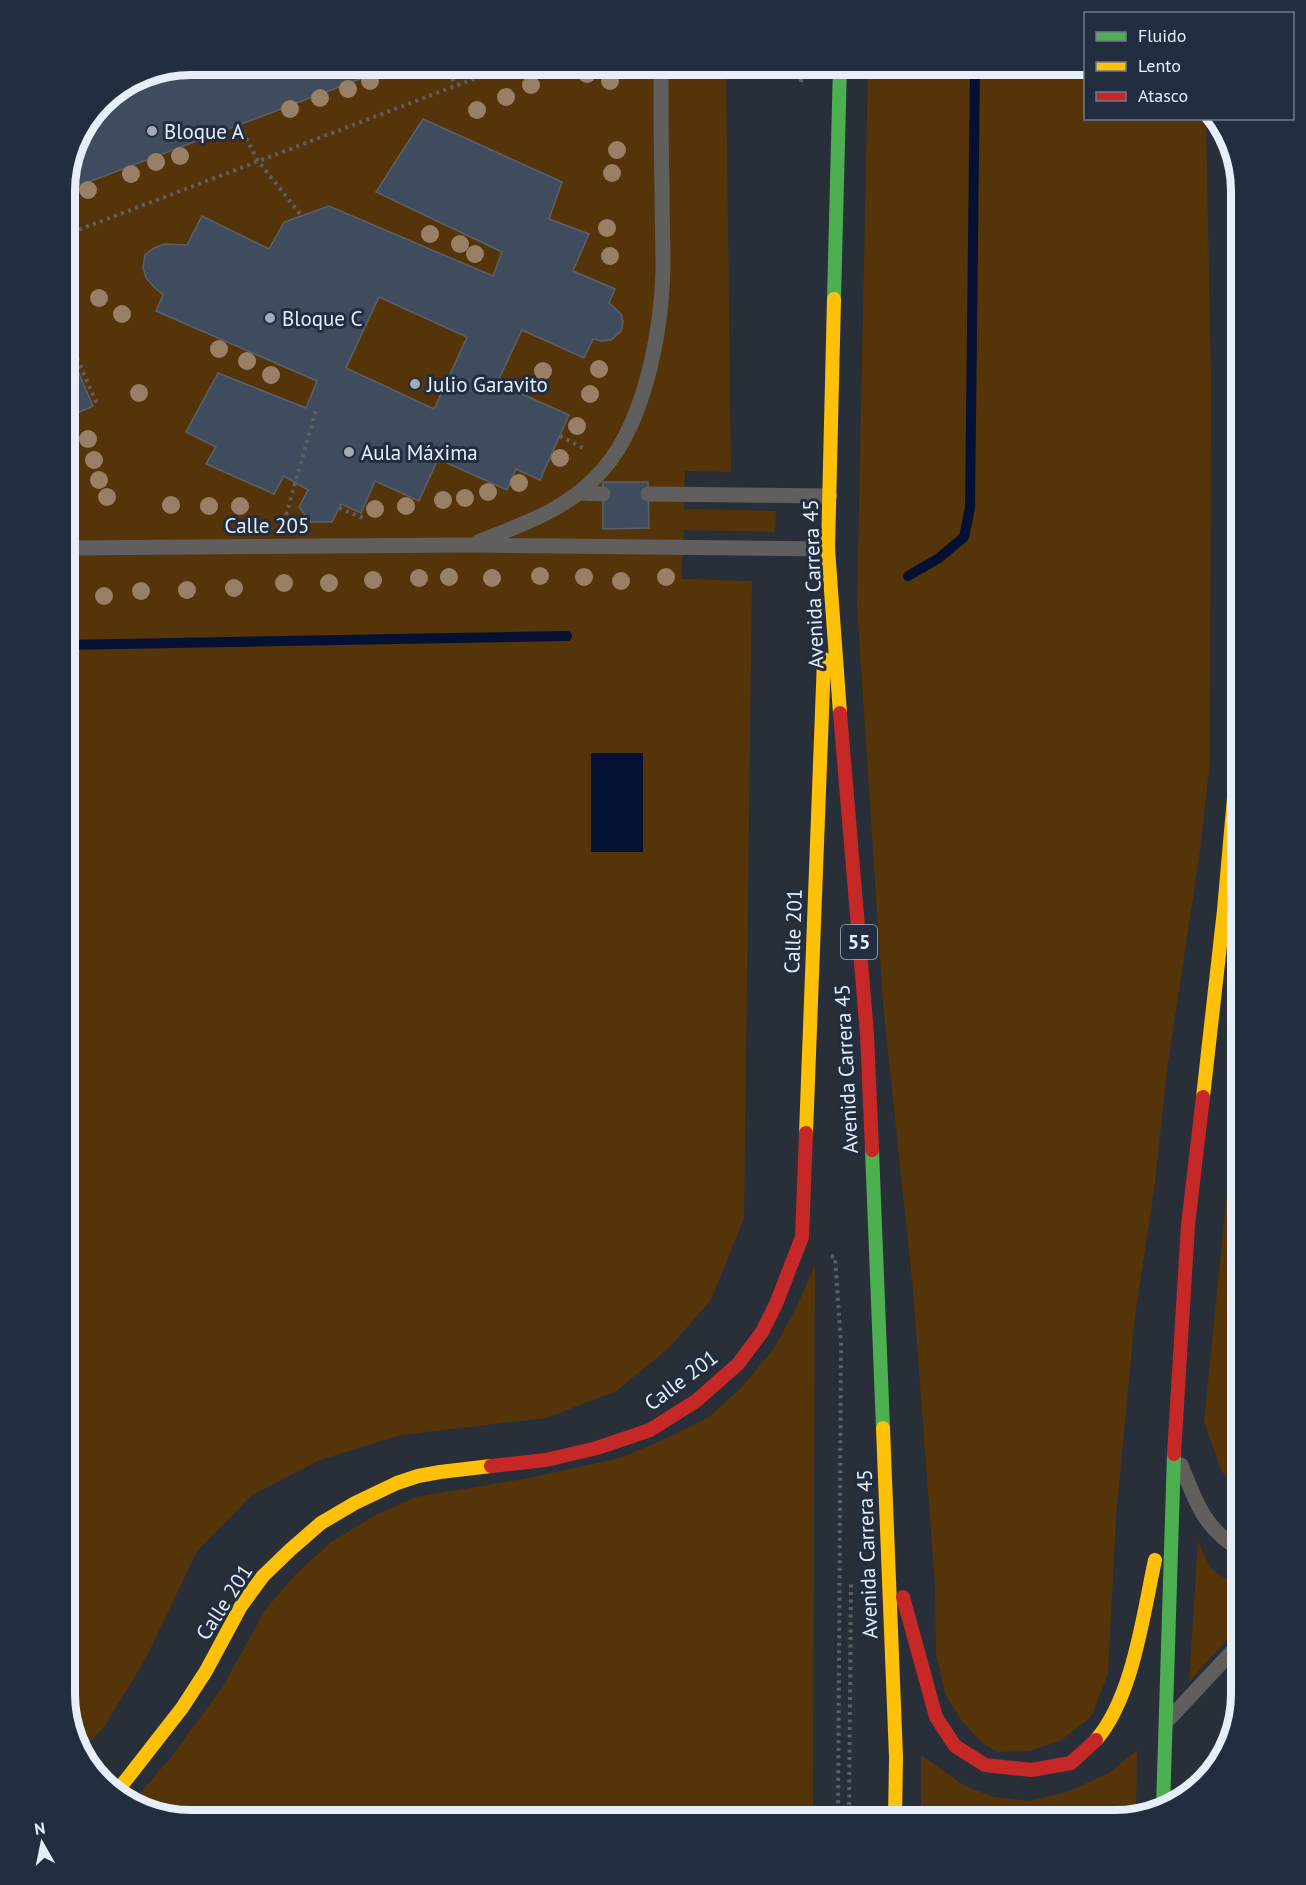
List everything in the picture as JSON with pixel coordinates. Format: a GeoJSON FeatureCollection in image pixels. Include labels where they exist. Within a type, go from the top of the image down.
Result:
{"type":"FeatureCollection","features":[{"type":"Feature","properties":{"kind":"main road","name":"Avenida Carrera 45"},"geometry":{"type":"LineString","coordinates":[[840,75],[828,549],[867,1034],[896,1757],[895,1810]]}},
{"type":"Feature","properties":{"kind":"main road","name":"Calle 201"},"geometry":{"type":"LineString","coordinates":[[121,1787],[182,1708],[206,1671],[241,1606],[263,1576],[321,1523],[355,1503],[397,1483],[418,1476],[546,1460],[597,1448],[650,1430],[696,1401],[738,1364],[762,1332],[776,1304],[801,1237],[828,549]]}},
{"type":"Feature","properties":{"kind":"main road"},"geometry":{"type":"LineString","coordinates":[[1163,1800],[1172,1482],[1188,1225],[1231,836]]}},
{"type":"Feature","properties":{"kind":"main road"},"geometry":{"type":"LineString","coordinates":[[888,1538],[936,1717],[955,1746],[985,1765],[1031,1770],[1071,1762],[1098,1738],[1114,1714],[1130,1673],[1172,1482]]}},
{"type":"Feature","properties":{"kind":"lane"},"geometry":{"type":"LineString","coordinates":[[471,545],[541,517],[579,493],[598,477],[619,449],[640,404],[656,335],[663,271],[661,75]]}},
{"type":"Feature","properties":{"kind":"lane"},"geometry":{"type":"LineString","coordinates":[[579,493],[603,494]]}},
{"type":"Feature","properties":{"kind":"lane"},"geometry":{"type":"LineString","coordinates":[[648,494],[830,495]]}},
{"type":"Feature","properties":{"kind":"lane","name":"Calle 205"},"geometry":{"type":"LineString","coordinates":[[75,548],[471,545],[828,549]]}},
{"type":"Feature","properties":{"kind":"lane"},"geometry":{"type":"LineString","coordinates":[[1174,1448],[1200,1512],[1231,1544]]}},
{"type":"Feature","properties":{"kind":"lane"},"geometry":{"type":"LineString","coordinates":[[1164,1723],[1231,1653]]}},
{"type":"Feature","properties":{"kind":"path"},"geometry":{"type":"LineString","coordinates":[[451,75],[455,85]]}},
{"type":"Feature","properties":{"kind":"path"},"geometry":{"type":"LineString","coordinates":[[75,231],[482,75]]}},
{"type":"Feature","properties":{"kind":"path"},"geometry":{"type":"LineString","coordinates":[[239,125],[258,161],[301,215]]}},
{"type":"Feature","properties":{"kind":"path"},"geometry":{"type":"LineString","coordinates":[[75,357],[97,404]]}},
{"type":"Feature","properties":{"kind":"path"},"geometry":{"type":"LineString","coordinates":[[282,527],[316,410]]}},
{"type":"Feature","properties":{"kind":"path"},"geometry":{"type":"LineString","coordinates":[[560,436],[583,448]]}},
{"type":"Feature","properties":{"kind":"path"},"geometry":{"type":"LineString","coordinates":[[798,1246],[835,1257],[840,1334],[838,1810]]}},
{"type":"Feature","properties":{"kind":"path"},"geometry":{"type":"LineString","coordinates":[[849,1810],[851,1581]]}},
{"type":"Feature","properties":{"kind":"shaded area"},"geometry":{"type":"Polygon","coordinates":[[[726,75],[731,472],[685,471],[684,509],[776,511],[775,532],[684,530],[681,579],[752,581],[744,1218],[711,1300],[669,1348],[616,1391],[547,1418],[401,1435],[320,1460],[252,1495],[197,1551],[146,1658],[104,1727],[87,1745],[79,1724],[75,1694],[75,183],[84,146],[99,120],[126,94],[153,81],[176,76],[726,75]]]}},
{"type":"Feature","properties":{"kind":"shaded area"},"geometry":{"type":"Polygon","coordinates":[[[868,75],[1084,75],[1084,120],[1206,120],[1211,380],[1210,760],[1200,851],[1168,1063],[1154,1191],[1135,1316],[1116,1518],[1108,1674],[1091,1717],[1060,1741],[1029,1751],[998,1752],[981,1742],[961,1720],[945,1694],[936,1653],[935,1585],[913,1290],[883,1004],[857,605],[868,75]]]}},
{"type":"Feature","properties":{"kind":"shaded area"},"geometry":{"type":"Polygon","coordinates":[[[1231,1152],[1231,1481],[1222,1472],[1204,1422],[1231,1152]]]}},
{"type":"Feature","properties":{"kind":"shaded area"},"geometry":{"type":"Polygon","coordinates":[[[815,1265],[813,1810],[183,1810],[153,1804],[137,1797],[171,1757],[222,1688],[265,1610],[295,1575],[331,1542],[372,1517],[415,1497],[523,1479],[620,1458],[709,1417],[742,1387],[774,1348],[796,1308],[815,1265]]]}},
{"type":"Feature","properties":{"kind":"shaded area"},"geometry":{"type":"Polygon","coordinates":[[[1198,1541],[1213,1569],[1231,1580],[1231,1635],[1189,1682],[1198,1541]]]}},
{"type":"Feature","properties":{"kind":"shaded area"},"geometry":{"type":"Polygon","coordinates":[[[1137,1750],[1136,1808],[1115,1810],[921,1810],[921,1755],[965,1786],[994,1797],[1030,1801],[1069,1791],[1109,1773],[1137,1750]]]}},
{"type":"Feature","properties":{"kind":"water"},"geometry":{"type":"Polygon","coordinates":[[[591,753],[643,753],[643,852],[591,852],[591,753]]]}},
{"type":"Feature","properties":{"kind":"building","name":"Bloque A"},"geometry":{"type":"Polygon","coordinates":[[[191,75],[371,75],[75,187],[77,168],[84,146],[99,120],[126,94],[153,81],[191,75]]]}},
{"type":"Feature","properties":{"kind":"building","name":"Bloque C"},"geometry":{"type":"Polygon","coordinates":[[[423,119],[562,182],[549,219],[589,234],[573,271],[615,289],[609,303],[621,314],[623,322],[621,331],[611,340],[593,339],[584,358],[522,330],[497,383],[569,415],[540,480],[516,469],[507,490],[438,459],[419,501],[375,481],[361,513],[341,504],[332,522],[311,522],[299,507],[308,490],[284,476],[274,494],[206,464],[216,447],[186,432],[218,373],[306,408],[317,381],[156,311],[163,295],[146,278],[143,268],[145,255],[165,244],[187,245],[202,216],[269,249],[284,222],[329,206],[493,276],[502,252],[376,192],[423,119]],[[379,297],[346,368],[434,409],[467,337],[379,297]]]}},
{"type":"Feature","properties":{"kind":"building"},"geometry":{"type":"Polygon","coordinates":[[[75,364],[93,406],[75,414],[75,364]]]}},
{"type":"Feature","properties":{"kind":"building"},"geometry":{"type":"Polygon","coordinates":[[[603,482],[648,482],[649,528],[603,529],[603,482]]]}},
{"type":"Feature","properties":{"kind":"waterway"},"geometry":{"type":"LineString","coordinates":[[908,576],[939,558],[964,537],[970,508],[975,75]]}},
{"type":"Feature","properties":{"kind":"waterway"},"geometry":{"type":"LineString","coordinates":[[75,645],[567,636]]}},
{"type":"Feature","properties":{"kind":"traffic: fast"},"geometry":{"type":"LineString","coordinates":[[834,299],[840,75]]}},
{"type":"Feature","properties":{"kind":"traffic: fast"},"geometry":{"type":"LineString","coordinates":[[872,1150],[883,1428]]}},
{"type":"Feature","properties":{"kind":"traffic: fast"},"geometry":{"type":"LineString","coordinates":[[1163,1799],[1174,1454]]}},
{"type":"Feature","properties":{"kind":"traffic: slow"},"geometry":{"type":"LineString","coordinates":[[834,299],[828,549],[840,713]]}},
{"type":"Feature","properties":{"kind":"traffic: slow"},"geometry":{"type":"LineString","coordinates":[[806,1133],[824,659]]}},
{"type":"Feature","properties":{"kind":"traffic: slow"},"geometry":{"type":"LineString","coordinates":[[1203,1097],[1231,831]]}},
{"type":"Feature","properties":{"kind":"traffic: slow"},"geometry":{"type":"LineString","coordinates":[[883,1428],[896,1757],[895,1810]]}},
{"type":"Feature","properties":{"kind":"traffic: slow"},"geometry":{"type":"LineString","coordinates":[[121,1787],[182,1708],[206,1671],[241,1606],[263,1576],[321,1523],[355,1503],[397,1483],[440,1472],[491,1466]]}},
{"type":"Feature","properties":{"kind":"traffic: slow"},"geometry":{"type":"LineString","coordinates":[[1096,1740],[1109,1722],[1128,1679],[1141,1630],[1155,1560]]}},
{"type":"Feature","properties":{"kind":"traffic: jam"},"geometry":{"type":"LineString","coordinates":[[840,713],[867,1034],[872,1150]]}},
{"type":"Feature","properties":{"kind":"traffic: jam"},"geometry":{"type":"LineString","coordinates":[[1174,1454],[1188,1225],[1203,1097]]}},
{"type":"Feature","properties":{"kind":"traffic: jam"},"geometry":{"type":"LineString","coordinates":[[491,1466],[546,1460],[597,1448],[650,1430],[696,1401],[738,1364],[762,1332],[776,1304],[802,1237],[806,1133]]}},
{"type":"Feature","properties":{"kind":"traffic: jam"},"geometry":{"type":"LineString","coordinates":[[903,1597],[936,1717],[955,1746],[985,1765],[1031,1770],[1071,1763],[1096,1740]]}},
{"type":"Feature","properties":{"kind":"place","name":"Bloque A"},"geometry":{"type":"Point","coordinates":[152,131]}},
{"type":"Feature","properties":{"kind":"place","name":"Bloque C"},"geometry":{"type":"Point","coordinates":[270,318]}},
{"type":"Feature","properties":{"kind":"place","name":"Julio Garavito"},"geometry":{"type":"Point","coordinates":[415,384]}},
{"type":"Feature","properties":{"kind":"place","name":"Aula Máxima"},"geometry":{"type":"Point","coordinates":[349,452]}}]}
